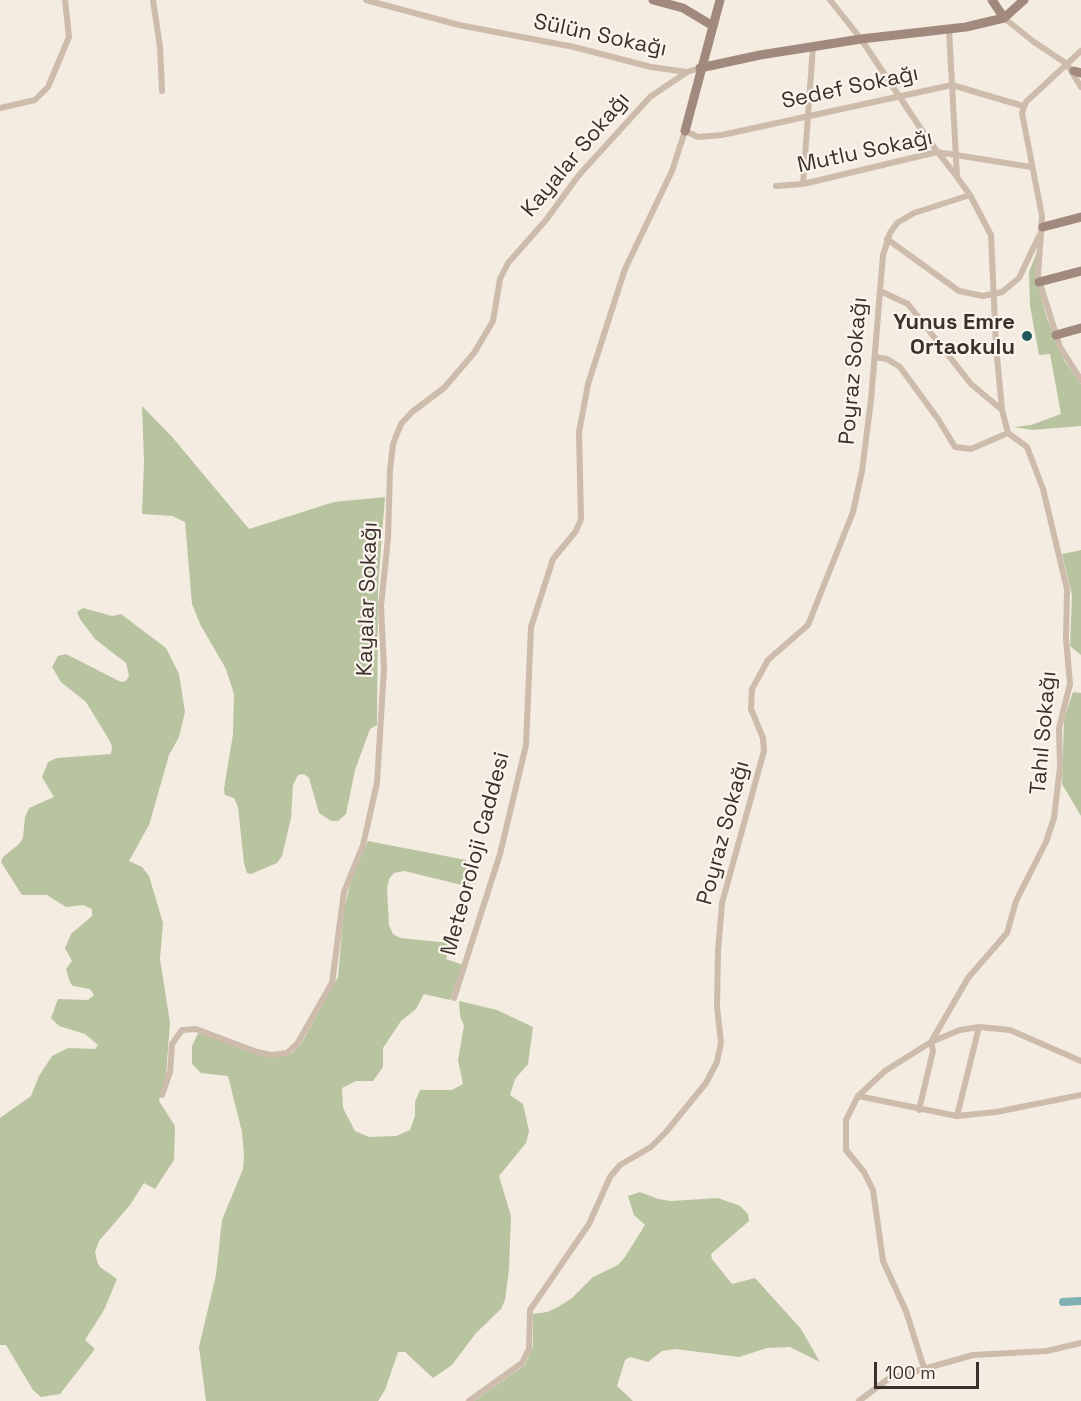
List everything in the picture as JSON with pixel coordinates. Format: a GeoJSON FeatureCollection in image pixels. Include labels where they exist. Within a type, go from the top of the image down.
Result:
{"type":"FeatureCollection","features":[{"type":"Feature","properties":{"kind":"street"},"geometry":{"type":"LineString","coordinates":[[0,108],[35,100],[48,87],[69,37],[65,0]]}},
{"type":"Feature","properties":{"kind":"street"},"geometry":{"type":"LineString","coordinates":[[153,0],[160,47],[162,91]]}},
{"type":"Feature","properties":{"kind":"street","name":"Sülün Sokağı"},"geometry":{"type":"LineString","coordinates":[[366,0],[459,25],[574,47],[651,68],[687,72]]}},
{"type":"Feature","properties":{"kind":"street"},"geometry":{"type":"LineString","coordinates":[[653,0],[683,8],[713,26]]}},
{"type":"Feature","properties":{"kind":"street","name":"Meteoroloji Caddesi"},"geometry":{"type":"LineString","coordinates":[[454,998],[501,854],[526,745],[531,627],[549,568],[581,519],[579,432],[588,384],[625,269],[672,171],[720,0]]}},
{"type":"Feature","properties":{"kind":"street"},"geometry":{"type":"LineString","coordinates":[[830,0],[861,39],[937,152],[970,195],[990,235],[995,294],[996,346],[1002,410],[1008,433],[971,449],[955,447],[938,419],[900,367],[887,359],[875,357]]}},
{"type":"Feature","properties":{"kind":"street"},"geometry":{"type":"LineString","coordinates":[[992,0],[1004,18],[1074,69],[1081,87]]}},
{"type":"Feature","properties":{"kind":"street"},"geometry":{"type":"LineString","coordinates":[[700,68],[861,39],[949,29],[1004,18],[1024,0]]}},
{"type":"Feature","properties":{"kind":"street"},"geometry":{"type":"LineString","coordinates":[[949,29],[957,177]]}},
{"type":"Feature","properties":{"kind":"street"},"geometry":{"type":"LineString","coordinates":[[803,184],[813,47]]}},
{"type":"Feature","properties":{"kind":"street"},"geometry":{"type":"LineString","coordinates":[[1081,51],[1074,69],[1023,106],[1031,166],[1041,207],[1043,227],[1037,263],[1039,282],[1065,357],[1081,380]]}},
{"type":"Feature","properties":{"kind":"street","name":"Kayalar Sokağı"},"geometry":{"type":"LineString","coordinates":[[162,1095],[170,1072],[172,1044],[178,1033],[196,1029],[257,1052],[271,1055],[287,1053],[297,1044],[332,983],[344,892],[363,845],[377,783],[384,669],[381,606],[388,538],[390,470],[397,434],[406,417],[450,382],[483,339],[495,314],[500,279],[514,254],[546,220],[579,175],[641,105],[687,72],[700,68]]}},
{"type":"Feature","properties":{"kind":"street","name":"Sedef Sokağı"},"geometry":{"type":"LineString","coordinates":[[685,131],[698,137],[710,137],[952,85],[1023,106]]}},
{"type":"Feature","properties":{"kind":"street","name":"Mutlu Sokağı"},"geometry":{"type":"LineString","coordinates":[[776,186],[803,184],[937,152],[1007,165],[1031,166]]}},
{"type":"Feature","properties":{"kind":"street"},"geometry":{"type":"LineString","coordinates":[[970,195],[901,219],[893,227],[887,239],[959,291],[972,296],[1002,292],[1019,278],[1043,227]]}},
{"type":"Feature","properties":{"kind":"street"},"geometry":{"type":"LineString","coordinates":[[1043,227],[1081,216]]}},
{"type":"Feature","properties":{"kind":"street","name":"Poyraz Sokağı"},"geometry":{"type":"LineString","coordinates":[[469,1401],[522,1363],[529,1349],[530,1310],[589,1224],[610,1177],[620,1165],[651,1147],[666,1132],[706,1083],[717,1062],[721,1043],[717,1006],[722,903],[764,751],[763,738],[751,709],[752,689],[768,660],[808,625],[846,533],[862,471],[875,357],[883,255],[887,239]]}},
{"type":"Feature","properties":{"kind":"street"},"geometry":{"type":"LineString","coordinates":[[1039,282],[1081,271]]}},
{"type":"Feature","properties":{"kind":"street"},"geometry":{"type":"LineString","coordinates":[[880,291],[908,304],[970,384],[1002,410]]}},
{"type":"Feature","properties":{"kind":"street"},"geometry":{"type":"LineString","coordinates":[[1056,335],[1081,328]]}},
{"type":"Feature","properties":{"kind":"street","name":"Tahıl Sokağı"},"geometry":{"type":"LineString","coordinates":[[858,1096],[885,1071],[932,1042],[968,978],[1007,933],[1016,901],[1046,842],[1056,804],[1060,767],[1059,728],[1070,684],[1066,639],[1068,597],[1039,476],[1026,447],[1008,433]]}},
{"type":"Feature","properties":{"kind":"street"},"geometry":{"type":"LineString","coordinates":[[957,1116],[979,1027]]}},
{"type":"Feature","properties":{"kind":"street"},"geometry":{"type":"LineString","coordinates":[[919,1110],[931,1060],[932,1042],[960,1030],[979,1027],[1010,1030],[1081,1061]]}},
{"type":"Feature","properties":{"kind":"street"},"geometry":{"type":"LineString","coordinates":[[924,1368],[906,1311],[881,1255],[873,1190],[864,1172],[846,1150],[846,1120],[858,1096],[957,1116],[996,1112],[1081,1095]]}},
{"type":"Feature","properties":{"kind":"street"},"geometry":{"type":"LineString","coordinates":[[859,1401],[888,1379],[924,1368],[983,1353],[1047,1351],[1081,1343]]}},
{"type":"Feature","properties":{"kind":"green space"},"geometry":{"type":"Polygon","coordinates":[[[1038,249],[1035,275],[1047,318],[1064,360],[1081,384],[1081,426],[1032,430],[1014,427],[1031,425],[1061,414],[1050,354],[1039,355],[1030,306],[1029,272],[1038,249]]]}},
{"type":"Feature","properties":{"kind":"green space"},"geometry":{"type":"Polygon","coordinates":[[[142,406],[173,438],[249,529],[334,502],[385,497],[378,587],[377,725],[370,729],[355,770],[346,814],[338,821],[331,821],[319,813],[309,778],[304,774],[298,775],[293,785],[291,818],[282,856],[277,863],[251,874],[247,873],[244,863],[238,807],[234,798],[225,795],[224,789],[233,734],[234,694],[226,669],[200,624],[192,604],[185,522],[172,516],[142,514],[144,461],[142,406]]]}},
{"type":"Feature","properties":{"kind":"green space"},"geometry":{"type":"Polygon","coordinates":[[[1081,550],[1081,655],[1070,646],[1072,595],[1062,554],[1081,550]]]}},
{"type":"Feature","properties":{"kind":"green space"},"geometry":{"type":"Polygon","coordinates":[[[83,608],[112,616],[121,614],[166,648],[179,674],[185,712],[179,737],[169,755],[149,825],[129,861],[142,867],[149,876],[163,923],[160,959],[170,1023],[166,1074],[159,1101],[175,1126],[174,1160],[155,1189],[144,1183],[130,1205],[99,1241],[95,1252],[97,1261],[100,1267],[117,1279],[104,1310],[85,1340],[95,1349],[60,1394],[41,1397],[33,1390],[6,1345],[0,1345],[0,1118],[31,1096],[39,1076],[52,1056],[68,1048],[95,1049],[98,1045],[85,1034],[59,1026],[51,1018],[58,999],[88,1000],[94,995],[90,989],[73,986],[70,982],[66,969],[72,961],[65,948],[71,934],[92,916],[92,909],[83,905],[66,907],[47,895],[22,895],[1,862],[3,857],[23,838],[25,817],[29,808],[54,797],[42,777],[48,762],[57,758],[111,754],[112,746],[86,702],[61,682],[52,667],[58,656],[66,654],[121,682],[126,681],[129,676],[126,663],[95,639],[80,619],[77,612],[83,608]]]}},
{"type":"Feature","properties":{"kind":"green space"},"geometry":{"type":"Polygon","coordinates":[[[1073,692],[1081,693],[1081,816],[1062,784],[1064,719],[1073,692]]]}},
{"type":"Feature","properties":{"kind":"green space"},"geometry":{"type":"Polygon","coordinates":[[[368,841],[466,860],[470,887],[404,871],[394,873],[389,879],[387,889],[389,925],[393,934],[400,938],[451,943],[446,959],[463,965],[450,1000],[424,994],[416,1009],[401,1021],[383,1048],[383,1067],[373,1081],[356,1081],[342,1088],[343,1108],[355,1131],[369,1137],[396,1136],[410,1130],[415,1116],[415,1102],[420,1090],[452,1090],[463,1084],[458,1060],[464,1026],[460,1016],[459,1001],[497,1010],[533,1027],[528,1064],[515,1079],[510,1095],[523,1104],[529,1131],[526,1143],[499,1176],[511,1216],[505,1300],[501,1309],[476,1333],[452,1365],[433,1378],[405,1352],[398,1352],[385,1390],[378,1401],[206,1401],[199,1347],[216,1275],[222,1220],[243,1169],[244,1155],[242,1132],[228,1076],[201,1073],[192,1064],[192,1046],[198,1033],[270,1057],[291,1054],[301,1044],[338,977],[344,909],[351,881],[368,841]]]}},
{"type":"Feature","properties":{"kind":"green space"},"geometry":{"type":"Polygon","coordinates":[[[640,1192],[671,1201],[718,1198],[740,1206],[748,1214],[749,1221],[711,1254],[712,1259],[732,1284],[755,1278],[801,1329],[820,1362],[790,1347],[767,1348],[739,1357],[675,1349],[662,1351],[648,1362],[630,1357],[625,1360],[617,1386],[633,1401],[474,1401],[525,1365],[533,1346],[533,1314],[547,1312],[558,1307],[572,1298],[593,1277],[618,1265],[625,1257],[645,1225],[634,1215],[628,1196],[640,1192]]]}},
{"type":"Feature","properties":{"kind":"waterway"},"geometry":{"type":"LineString","coordinates":[[1063,1302],[1081,1301]]}},
{"type":"Feature","properties":{"kind":"place","name":"Yunus Emre Ortaokulu"},"geometry":{"type":"Point","coordinates":[1027,336]}}]}
